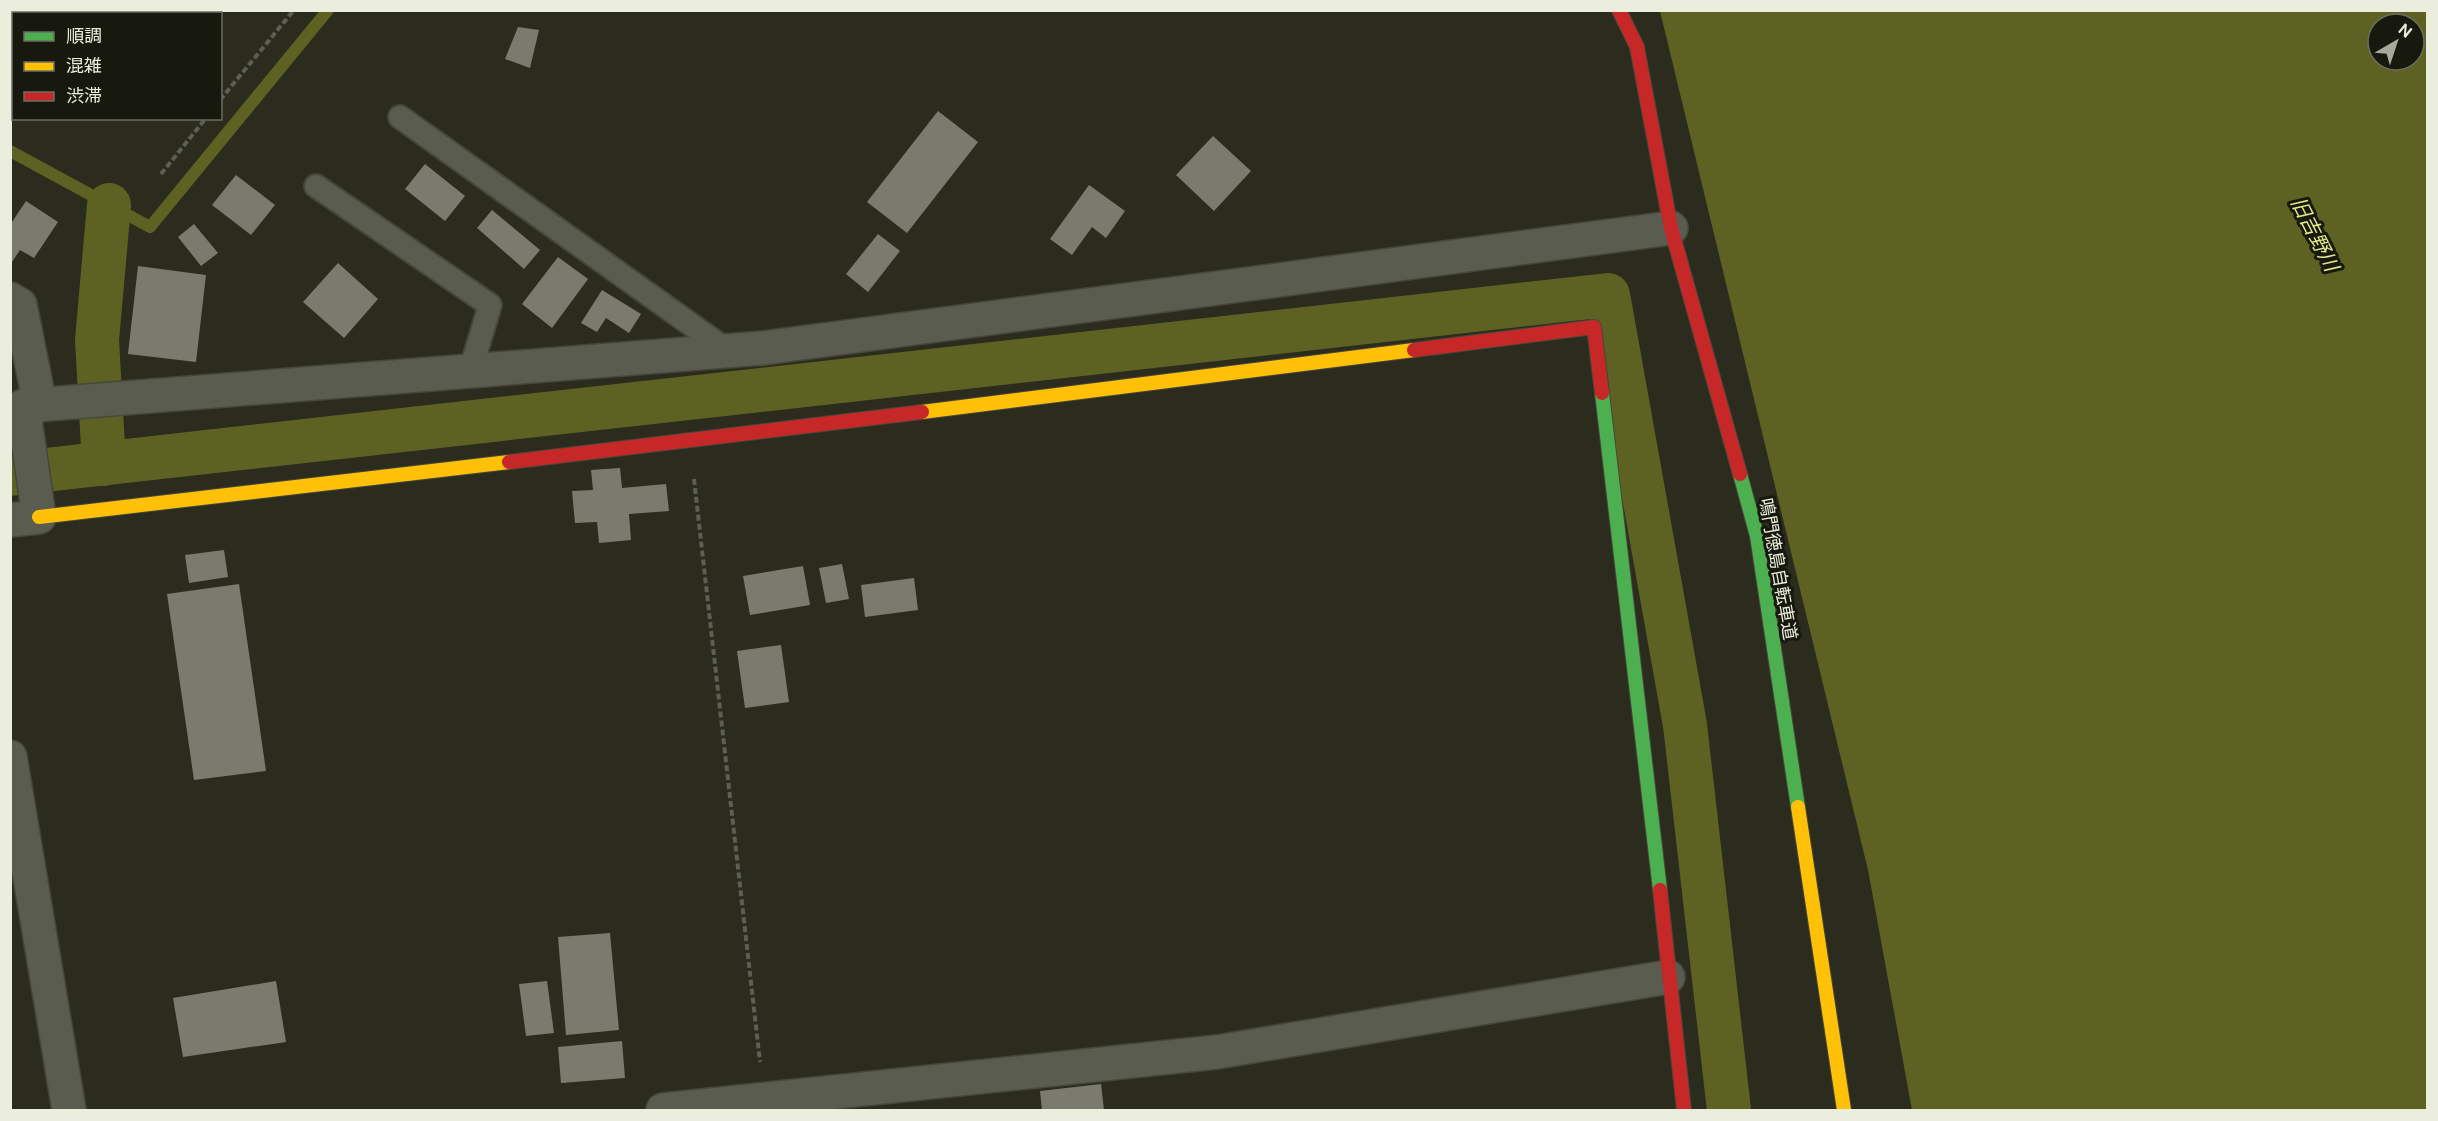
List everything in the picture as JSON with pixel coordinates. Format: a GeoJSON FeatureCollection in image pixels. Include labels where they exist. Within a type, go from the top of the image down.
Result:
{"type":"FeatureCollection","features":[{"type":"Feature","properties":{"kind":"street","name":"鳴門徳島自転車道"},"geometry":{"type":"LineString","coordinates":[[1619,10],[1637,47],[1671,228],[1758,536],[1844,1110]]}},
{"type":"Feature","properties":{"kind":"street"},"geometry":{"type":"LineString","coordinates":[[1671,228],[728,351],[23,406],[19,432],[25,518],[690,441],[1594,327],[1641,716],[1684,1110]]}},
{"type":"Feature","properties":{"kind":"street"},"geometry":{"type":"LineString","coordinates":[[10,299],[20,305],[40,405]]}},
{"type":"Feature","properties":{"kind":"street"},"geometry":{"type":"LineString","coordinates":[[10,757],[69,1110]]}},
{"type":"Feature","properties":{"kind":"street"},"geometry":{"type":"LineString","coordinates":[[663,1110],[1216,1052],[1668,977]]}},
{"type":"Feature","properties":{"kind":"lane"},"geometry":{"type":"LineString","coordinates":[[400,117],[728,351]]}},
{"type":"Feature","properties":{"kind":"lane"},"geometry":{"type":"LineString","coordinates":[[316,186],[490,305],[470,372]]}},
{"type":"Feature","properties":{"kind":"path"},"geometry":{"type":"LineString","coordinates":[[222,98],[294,10]]}},
{"type":"Feature","properties":{"kind":"path"},"geometry":{"type":"LineString","coordinates":[[160,174],[204,120]]}},
{"type":"Feature","properties":{"kind":"path"},"geometry":{"type":"LineString","coordinates":[[690,441],[764,1098]]}},
{"type":"Feature","properties":{"kind":"water","name":"旧吉野川"},"geometry":{"type":"Polygon","coordinates":[[[1660,11],[2427,11],[2427,1110],[1912,1110],[1868,870],[1660,11]]]}},
{"type":"Feature","properties":{"kind":"building"},"geometry":{"type":"Polygon","coordinates":[[[518,27],[539,30],[530,68],[505,59],[518,27]]]}},
{"type":"Feature","properties":{"kind":"building"},"geometry":{"type":"Polygon","coordinates":[[[938,111],[978,142],[907,233],[867,202],[938,111]]]}},
{"type":"Feature","properties":{"kind":"building"},"geometry":{"type":"Polygon","coordinates":[[[1213,136],[1251,171],[1214,211],[1176,175],[1213,136]]]}},
{"type":"Feature","properties":{"kind":"building"},"geometry":{"type":"Polygon","coordinates":[[[425,164],[465,196],[445,221],[405,189],[425,164]]]}},
{"type":"Feature","properties":{"kind":"building"},"geometry":{"type":"Polygon","coordinates":[[[236,175],[275,205],[251,235],[212,205],[236,175]]]}},
{"type":"Feature","properties":{"kind":"building"},"geometry":{"type":"Polygon","coordinates":[[[1089,185],[1125,211],[1106,238],[1092,227],[1072,255],[1050,239],[1089,185]]]}},
{"type":"Feature","properties":{"kind":"building"},"geometry":{"type":"Polygon","coordinates":[[[26,201],[58,222],[34,258],[20,250],[10,265],[10,225],[26,201]]]}},
{"type":"Feature","properties":{"kind":"building"},"geometry":{"type":"Polygon","coordinates":[[[492,210],[540,250],[524,269],[477,228],[492,210]]]}},
{"type":"Feature","properties":{"kind":"building"},"geometry":{"type":"Polygon","coordinates":[[[194,224],[218,253],[201,266],[178,237],[194,224]]]}},
{"type":"Feature","properties":{"kind":"building"},"geometry":{"type":"Polygon","coordinates":[[[878,234],[900,251],[868,292],[846,274],[878,234]]]}},
{"type":"Feature","properties":{"kind":"building"},"geometry":{"type":"Polygon","coordinates":[[[558,257],[588,279],[552,328],[522,304],[558,257]]]}},
{"type":"Feature","properties":{"kind":"building"},"geometry":{"type":"Polygon","coordinates":[[[338,263],[378,299],[344,338],[303,302],[338,263]]]}},
{"type":"Feature","properties":{"kind":"building"},"geometry":{"type":"Polygon","coordinates":[[[138,266],[206,275],[196,362],[128,354],[138,266]]]}},
{"type":"Feature","properties":{"kind":"building"},"geometry":{"type":"Polygon","coordinates":[[[602,290],[641,314],[629,333],[606,318],[597,332],[581,323],[602,290]]]}},
{"type":"Feature","properties":{"kind":"building"},"geometry":{"type":"Polygon","coordinates":[[[620,468],[622,488],[666,484],[669,511],[629,514],[631,540],[599,543],[597,522],[575,523],[572,491],[593,490],[591,470],[620,468]]]}},
{"type":"Feature","properties":{"kind":"building"},"geometry":{"type":"Polygon","coordinates":[[[224,550],[228,577],[189,583],[185,555],[224,550]]]}},
{"type":"Feature","properties":{"kind":"building"},"geometry":{"type":"Polygon","coordinates":[[[842,564],[849,599],[826,603],[819,568],[842,564]]]}},
{"type":"Feature","properties":{"kind":"building"},"geometry":{"type":"Polygon","coordinates":[[[803,566],[810,605],[750,615],[743,576],[803,566]]]}},
{"type":"Feature","properties":{"kind":"building"},"geometry":{"type":"Polygon","coordinates":[[[914,578],[918,610],[865,617],[861,585],[914,578]]]}},
{"type":"Feature","properties":{"kind":"building"},"geometry":{"type":"Polygon","coordinates":[[[239,584],[266,771],[194,780],[167,594],[239,584]]]}},
{"type":"Feature","properties":{"kind":"building"},"geometry":{"type":"Polygon","coordinates":[[[781,645],[789,702],[745,708],[737,651],[781,645]]]}},
{"type":"Feature","properties":{"kind":"building"},"geometry":{"type":"Polygon","coordinates":[[[610,933],[619,1030],[566,1035],[558,937],[610,933]]]}},
{"type":"Feature","properties":{"kind":"building"},"geometry":{"type":"Polygon","coordinates":[[[276,981],[286,1042],[183,1057],[173,998],[276,981]]]}},
{"type":"Feature","properties":{"kind":"building"},"geometry":{"type":"Polygon","coordinates":[[[547,981],[554,1033],[526,1036],[519,984],[547,981]]]}},
{"type":"Feature","properties":{"kind":"building"},"geometry":{"type":"Polygon","coordinates":[[[622,1041],[625,1078],[561,1083],[558,1047],[622,1041]]]}},
{"type":"Feature","properties":{"kind":"building"},"geometry":{"type":"Polygon","coordinates":[[[1101,1084],[1104,1110],[1042,1110],[1040,1091],[1101,1084]]]}},
{"type":"Feature","properties":{"kind":"waterway"},"geometry":{"type":"LineString","coordinates":[[10,151],[150,227],[328,10]]}},
{"type":"Feature","properties":{"kind":"waterway"},"geometry":{"type":"LineString","coordinates":[[104,464],[97,340],[109,205]]}},
{"type":"Feature","properties":{"kind":"waterway"},"geometry":{"type":"LineString","coordinates":[[10,474],[1608,295],[1685,725],[1729,1110]]}},
{"type":"Feature","properties":{"kind":"traffic: fast"},"geometry":{"type":"LineString","coordinates":[[1602,393],[1660,890]]}},
{"type":"Feature","properties":{"kind":"traffic: fast"},"geometry":{"type":"LineString","coordinates":[[1740,474],[1757,536],[1798,807]]}},
{"type":"Feature","properties":{"kind":"traffic: slow"},"geometry":{"type":"LineString","coordinates":[[922,412],[1414,350]]}},
{"type":"Feature","properties":{"kind":"traffic: slow"},"geometry":{"type":"LineString","coordinates":[[39,517],[509,462]]}},
{"type":"Feature","properties":{"kind":"traffic: slow"},"geometry":{"type":"LineString","coordinates":[[1798,807],[1844,1110]]}},
{"type":"Feature","properties":{"kind":"traffic: jam"},"geometry":{"type":"LineString","coordinates":[[1619,10],[1637,47],[1671,228],[1740,474]]}},
{"type":"Feature","properties":{"kind":"traffic: jam"},"geometry":{"type":"LineString","coordinates":[[1414,350],[1594,327],[1602,393]]}},
{"type":"Feature","properties":{"kind":"traffic: jam"},"geometry":{"type":"LineString","coordinates":[[509,462],[922,412]]}},
{"type":"Feature","properties":{"kind":"traffic: jam"},"geometry":{"type":"LineString","coordinates":[[1660,890],[1684,1110]]}}]}
